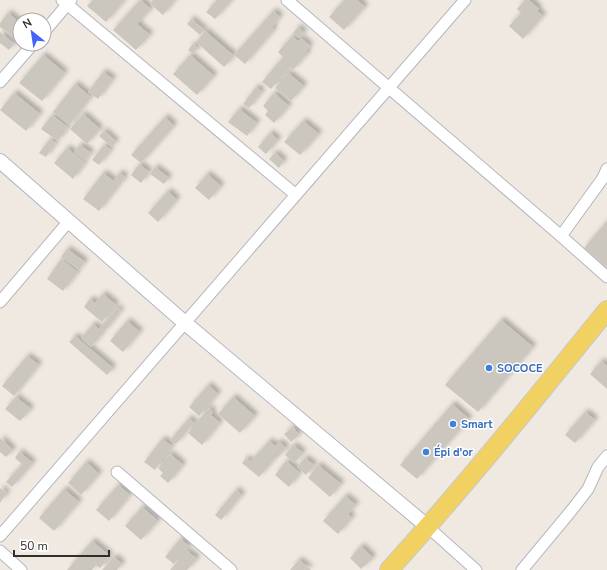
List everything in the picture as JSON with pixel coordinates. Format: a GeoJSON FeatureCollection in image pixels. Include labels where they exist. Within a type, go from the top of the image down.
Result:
{"type":"FeatureCollection","features":[{"type":"Feature","properties":{"kind":"main road"},"geometry":{"type":"LineString","coordinates":[[390,570],[513,426],[607,310]]}},
{"type":"Feature","properties":{"kind":"street"},"geometry":{"type":"LineString","coordinates":[[287,0],[607,277]]}},
{"type":"Feature","properties":{"kind":"street"},"geometry":{"type":"LineString","coordinates":[[0,536],[465,0]]}},
{"type":"Feature","properties":{"kind":"street"},"geometry":{"type":"LineString","coordinates":[[52,22],[67,2],[296,195]]}},
{"type":"Feature","properties":{"kind":"street"},"geometry":{"type":"LineString","coordinates":[[0,82],[26,52]]}},
{"type":"Feature","properties":{"kind":"street"},"geometry":{"type":"LineString","coordinates":[[0,161],[185,323],[428,527],[476,570]]}},
{"type":"Feature","properties":{"kind":"street"},"geometry":{"type":"LineString","coordinates":[[561,236],[603,178],[607,169]]}},
{"type":"Feature","properties":{"kind":"street"},"geometry":{"type":"LineString","coordinates":[[0,302],[69,221]]}},
{"type":"Feature","properties":{"kind":"street"},"geometry":{"type":"LineString","coordinates":[[522,570],[571,511],[588,488],[598,467],[607,456]]}},
{"type":"Feature","properties":{"kind":"street"},"geometry":{"type":"LineString","coordinates":[[117,472],[232,570]]}},
{"type":"Feature","properties":{"kind":"street"},"geometry":{"type":"LineString","coordinates":[[0,551],[21,570]]}},
{"type":"Feature","properties":{"kind":"building"},"geometry":{"type":"Polygon","coordinates":[[[93,0],[125,0],[106,22],[87,6],[93,0]]]}},
{"type":"Feature","properties":{"kind":"building"},"geometry":{"type":"Polygon","coordinates":[[[140,0],[151,9],[137,24],[150,35],[136,50],[113,30],[140,0]]]}},
{"type":"Feature","properties":{"kind":"building"},"geometry":{"type":"Polygon","coordinates":[[[153,0],[175,0],[163,15],[150,4],[153,0]]]}},
{"type":"Feature","properties":{"kind":"building"},"geometry":{"type":"Polygon","coordinates":[[[217,0],[232,0],[215,19],[206,12],[217,0]]]}},
{"type":"Feature","properties":{"kind":"building"},"geometry":{"type":"Polygon","coordinates":[[[344,0],[357,0],[365,7],[344,30],[329,17],[344,0]]]}},
{"type":"Feature","properties":{"kind":"building"},"geometry":{"type":"Polygon","coordinates":[[[525,0],[529,0],[539,9],[537,11],[543,16],[523,39],[509,26],[521,13],[517,9],[525,0]]]}},
{"type":"Feature","properties":{"kind":"building"},"geometry":{"type":"Polygon","coordinates":[[[273,11],[280,17],[272,27],[274,30],[245,64],[234,55],[273,11]]]}},
{"type":"Feature","properties":{"kind":"building"},"geometry":{"type":"Polygon","coordinates":[[[8,13],[12,16],[12,36],[0,27],[0,23],[8,13]]]}},
{"type":"Feature","properties":{"kind":"building"},"geometry":{"type":"Polygon","coordinates":[[[191,19],[204,30],[200,35],[187,24],[191,19]]]}},
{"type":"Feature","properties":{"kind":"building"},"geometry":{"type":"Polygon","coordinates":[[[298,27],[304,33],[299,38],[293,33],[298,27]]]}},
{"type":"Feature","properties":{"kind":"building"},"geometry":{"type":"Polygon","coordinates":[[[205,31],[234,56],[224,67],[196,42],[205,31]]]}},
{"type":"Feature","properties":{"kind":"building"},"geometry":{"type":"Polygon","coordinates":[[[0,32],[12,42],[12,46],[9,50],[0,43],[0,32]]]}},
{"type":"Feature","properties":{"kind":"building"},"geometry":{"type":"Polygon","coordinates":[[[292,36],[298,41],[301,38],[310,46],[306,51],[308,53],[293,70],[290,67],[271,89],[262,82],[283,57],[278,52],[292,36]]]}},
{"type":"Feature","properties":{"kind":"building"},"geometry":{"type":"Polygon","coordinates":[[[193,44],[198,48],[193,54],[188,50],[193,44]]]}},
{"type":"Feature","properties":{"kind":"building"},"geometry":{"type":"Polygon","coordinates":[[[43,55],[65,73],[42,101],[19,83],[43,55]]]}},
{"type":"Feature","properties":{"kind":"building"},"geometry":{"type":"Polygon","coordinates":[[[190,55],[214,76],[197,95],[173,74],[190,55]]]}},
{"type":"Feature","properties":{"kind":"building"},"geometry":{"type":"Polygon","coordinates":[[[103,72],[113,79],[98,99],[88,92],[103,72]]]}},
{"type":"Feature","properties":{"kind":"building"},"geometry":{"type":"Polygon","coordinates":[[[288,73],[304,86],[291,101],[275,88],[288,73]]]}},
{"type":"Feature","properties":{"kind":"building"},"geometry":{"type":"Polygon","coordinates":[[[75,84],[91,97],[69,125],[53,112],[75,84]]]}},
{"type":"Feature","properties":{"kind":"building"},"geometry":{"type":"Polygon","coordinates":[[[256,87],[262,92],[249,108],[243,104],[256,87]]]}},
{"type":"Feature","properties":{"kind":"building"},"geometry":{"type":"Polygon","coordinates":[[[14,93],[40,114],[26,131],[0,110],[14,93]]]}},
{"type":"Feature","properties":{"kind":"building"},"geometry":{"type":"Polygon","coordinates":[[[274,93],[289,106],[274,123],[265,115],[268,111],[263,106],[274,93]]]}},
{"type":"Feature","properties":{"kind":"building"},"geometry":{"type":"Polygon","coordinates":[[[239,109],[257,123],[247,136],[228,122],[239,109]]]}},
{"type":"Feature","properties":{"kind":"building"},"geometry":{"type":"Polygon","coordinates":[[[83,114],[100,129],[87,144],[70,129],[83,114]]]}},
{"type":"Feature","properties":{"kind":"building"},"geometry":{"type":"Polygon","coordinates":[[[52,115],[68,127],[58,141],[41,129],[52,115]]]}},
{"type":"Feature","properties":{"kind":"building"},"geometry":{"type":"Polygon","coordinates":[[[165,117],[174,126],[141,163],[131,155],[165,117]]]}},
{"type":"Feature","properties":{"kind":"building"},"geometry":{"type":"Polygon","coordinates":[[[303,121],[319,134],[300,155],[284,142],[303,121]]]}},
{"type":"Feature","properties":{"kind":"building"},"geometry":{"type":"Polygon","coordinates":[[[104,131],[116,142],[112,147],[99,136],[104,131]]]}},
{"type":"Feature","properties":{"kind":"building"},"geometry":{"type":"Polygon","coordinates":[[[270,133],[278,140],[266,154],[258,147],[270,133]]]}},
{"type":"Feature","properties":{"kind":"building"},"geometry":{"type":"Polygon","coordinates":[[[50,139],[56,143],[46,157],[39,153],[50,139]]]}},
{"type":"Feature","properties":{"kind":"building"},"geometry":{"type":"Polygon","coordinates":[[[80,145],[91,153],[85,161],[74,152],[80,145]]]}},
{"type":"Feature","properties":{"kind":"building"},"geometry":{"type":"Polygon","coordinates":[[[104,145],[111,150],[99,165],[92,160],[104,145]]]}},
{"type":"Feature","properties":{"kind":"building"},"geometry":{"type":"Polygon","coordinates":[[[67,148],[85,163],[73,179],[54,163],[67,148]]]}},
{"type":"Feature","properties":{"kind":"building"},"geometry":{"type":"Polygon","coordinates":[[[275,153],[284,161],[279,168],[269,159],[275,153]]]}},
{"type":"Feature","properties":{"kind":"building"},"geometry":{"type":"Polygon","coordinates":[[[139,164],[149,172],[141,183],[131,175],[139,164]]]}},
{"type":"Feature","properties":{"kind":"building"},"geometry":{"type":"Polygon","coordinates":[[[155,167],[169,178],[164,184],[150,174],[155,167]]]}},
{"type":"Feature","properties":{"kind":"building"},"geometry":{"type":"Polygon","coordinates":[[[103,173],[119,185],[99,211],[83,199],[103,173]]]}},
{"type":"Feature","properties":{"kind":"building"},"geometry":{"type":"Polygon","coordinates":[[[119,173],[125,177],[120,185],[114,180],[119,173]]]}},
{"type":"Feature","properties":{"kind":"building"},"geometry":{"type":"Polygon","coordinates":[[[207,174],[221,186],[209,200],[195,188],[207,174]]]}},
{"type":"Feature","properties":{"kind":"building"},"geometry":{"type":"Polygon","coordinates":[[[168,191],[177,200],[158,222],[148,213],[168,191]]]}},
{"type":"Feature","properties":{"kind":"building"},"geometry":{"type":"Polygon","coordinates":[[[607,221],[607,268],[584,248],[607,221]]]}},
{"type":"Feature","properties":{"kind":"building"},"geometry":{"type":"Polygon","coordinates":[[[67,249],[85,262],[79,270],[61,257],[67,249]]]}},
{"type":"Feature","properties":{"kind":"building"},"geometry":{"type":"Polygon","coordinates":[[[61,259],[78,272],[63,291],[47,279],[61,259]]]}},
{"type":"Feature","properties":{"kind":"building"},"geometry":{"type":"Polygon","coordinates":[[[103,294],[116,305],[102,322],[84,307],[90,299],[95,303],[103,294]]]}},
{"type":"Feature","properties":{"kind":"building"},"geometry":{"type":"Polygon","coordinates":[[[117,308],[121,311],[104,332],[99,329],[117,308]]]}},
{"type":"Feature","properties":{"kind":"building"},"geometry":{"type":"Polygon","coordinates":[[[501,320],[533,347],[478,412],[445,385],[501,320]]]}},
{"type":"Feature","properties":{"kind":"building"},"geometry":{"type":"Polygon","coordinates":[[[127,321],[140,332],[123,352],[110,341],[127,321]]]}},
{"type":"Feature","properties":{"kind":"building"},"geometry":{"type":"Polygon","coordinates":[[[93,324],[103,333],[91,347],[81,338],[93,324]]]}},
{"type":"Feature","properties":{"kind":"building"},"geometry":{"type":"Polygon","coordinates":[[[75,336],[113,368],[107,375],[69,342],[75,336]]]}},
{"type":"Feature","properties":{"kind":"building"},"geometry":{"type":"Polygon","coordinates":[[[27,356],[39,365],[14,396],[2,386],[27,356]]]}},
{"type":"Feature","properties":{"kind":"building"},"geometry":{"type":"Polygon","coordinates":[[[601,361],[607,366],[607,389],[590,374],[601,361]]]}},
{"type":"Feature","properties":{"kind":"building"},"geometry":{"type":"Polygon","coordinates":[[[208,385],[218,394],[199,416],[189,407],[208,385]]]}},
{"type":"Feature","properties":{"kind":"building"},"geometry":{"type":"Polygon","coordinates":[[[16,397],[31,409],[20,421],[5,409],[16,397]]]}},
{"type":"Feature","properties":{"kind":"building"},"geometry":{"type":"Polygon","coordinates":[[[233,397],[255,416],[240,433],[218,414],[233,397]]]}},
{"type":"Feature","properties":{"kind":"building"},"geometry":{"type":"Polygon","coordinates":[[[452,404],[469,419],[417,479],[400,465],[452,404]]]}},
{"type":"Feature","properties":{"kind":"building"},"geometry":{"type":"Polygon","coordinates":[[[209,408],[213,412],[211,415],[220,423],[202,445],[188,433],[209,408]]]}},
{"type":"Feature","properties":{"kind":"building"},"geometry":{"type":"Polygon","coordinates":[[[585,412],[595,420],[575,443],[565,435],[585,412]]]}},
{"type":"Feature","properties":{"kind":"building"},"geometry":{"type":"Polygon","coordinates":[[[189,418],[194,423],[176,444],[170,440],[189,418]]]}},
{"type":"Feature","properties":{"kind":"building"},"geometry":{"type":"Polygon","coordinates":[[[293,427],[299,435],[291,442],[284,434],[293,427]]]}},
{"type":"Feature","properties":{"kind":"building"},"geometry":{"type":"Polygon","coordinates":[[[0,438],[13,450],[6,457],[0,452],[0,438]]]}},
{"type":"Feature","properties":{"kind":"building"},"geometry":{"type":"Polygon","coordinates":[[[162,439],[172,446],[155,470],[144,462],[162,439]]]}},
{"type":"Feature","properties":{"kind":"building"},"geometry":{"type":"Polygon","coordinates":[[[269,441],[275,446],[279,442],[286,448],[259,477],[242,463],[246,458],[250,462],[269,441]]]}},
{"type":"Feature","properties":{"kind":"building"},"geometry":{"type":"Polygon","coordinates":[[[293,445],[303,453],[294,463],[285,455],[293,445]]]}},
{"type":"Feature","properties":{"kind":"building"},"geometry":{"type":"Polygon","coordinates":[[[19,452],[33,463],[12,487],[6,482],[22,464],[15,458],[19,452]]]}},
{"type":"Feature","properties":{"kind":"building"},"geometry":{"type":"Polygon","coordinates":[[[170,454],[183,465],[168,483],[160,476],[163,473],[158,468],[170,454]]]}},
{"type":"Feature","properties":{"kind":"building"},"geometry":{"type":"Polygon","coordinates":[[[305,458],[314,465],[306,475],[297,467],[305,458]]]}},
{"type":"Feature","properties":{"kind":"building"},"geometry":{"type":"Polygon","coordinates":[[[286,461],[300,473],[289,487],[275,475],[286,461]]]}},
{"type":"Feature","properties":{"kind":"building"},"geometry":{"type":"Polygon","coordinates":[[[86,462],[99,474],[81,495],[68,483],[86,462]]]}},
{"type":"Feature","properties":{"kind":"building"},"geometry":{"type":"Polygon","coordinates":[[[318,465],[341,484],[330,497],[308,478],[318,465]]]}},
{"type":"Feature","properties":{"kind":"building"},"geometry":{"type":"Polygon","coordinates":[[[118,485],[130,495],[109,521],[96,510],[118,485]]]}},
{"type":"Feature","properties":{"kind":"building"},"geometry":{"type":"Polygon","coordinates":[[[0,488],[7,493],[0,503],[0,488]]]}},
{"type":"Feature","properties":{"kind":"building"},"geometry":{"type":"Polygon","coordinates":[[[64,489],[79,502],[54,531],[39,518],[64,489]]]}},
{"type":"Feature","properties":{"kind":"building"},"geometry":{"type":"Polygon","coordinates":[[[236,490],[242,495],[221,520],[215,515],[236,490]]]}},
{"type":"Feature","properties":{"kind":"building"},"geometry":{"type":"Polygon","coordinates":[[[345,496],[356,505],[348,514],[352,518],[338,534],[323,521],[345,496]]]}},
{"type":"Feature","properties":{"kind":"building"},"geometry":{"type":"Polygon","coordinates":[[[142,507],[158,521],[141,540],[125,526],[142,507]]]}},
{"type":"Feature","properties":{"kind":"building"},"geometry":{"type":"Polygon","coordinates":[[[180,539],[189,546],[174,564],[165,557],[180,539]]]}},
{"type":"Feature","properties":{"kind":"building"},"geometry":{"type":"Polygon","coordinates":[[[92,541],[110,556],[100,568],[96,565],[92,570],[67,570],[92,541]]]}},
{"type":"Feature","properties":{"kind":"building"},"geometry":{"type":"Polygon","coordinates":[[[361,546],[373,558],[361,569],[350,558],[361,546]]]}},
{"type":"Feature","properties":{"kind":"building"},"geometry":{"type":"Polygon","coordinates":[[[187,551],[197,559],[187,570],[170,570],[187,551]]]}},
{"type":"Feature","properties":{"kind":"building"},"geometry":{"type":"Polygon","coordinates":[[[114,557],[122,564],[117,570],[102,570],[114,557]]]}},
{"type":"Feature","properties":{"kind":"building"},"geometry":{"type":"Polygon","coordinates":[[[299,560],[311,570],[290,570],[299,560]]]}},
{"type":"Feature","properties":{"kind":"place","name":"SOCOCE"},"geometry":{"type":"Point","coordinates":[489,368]}},
{"type":"Feature","properties":{"kind":"place","name":"Smart"},"geometry":{"type":"Point","coordinates":[453,424]}},
{"type":"Feature","properties":{"kind":"place","name":"Épi d'or"},"geometry":{"type":"Point","coordinates":[426,452]}}]}
